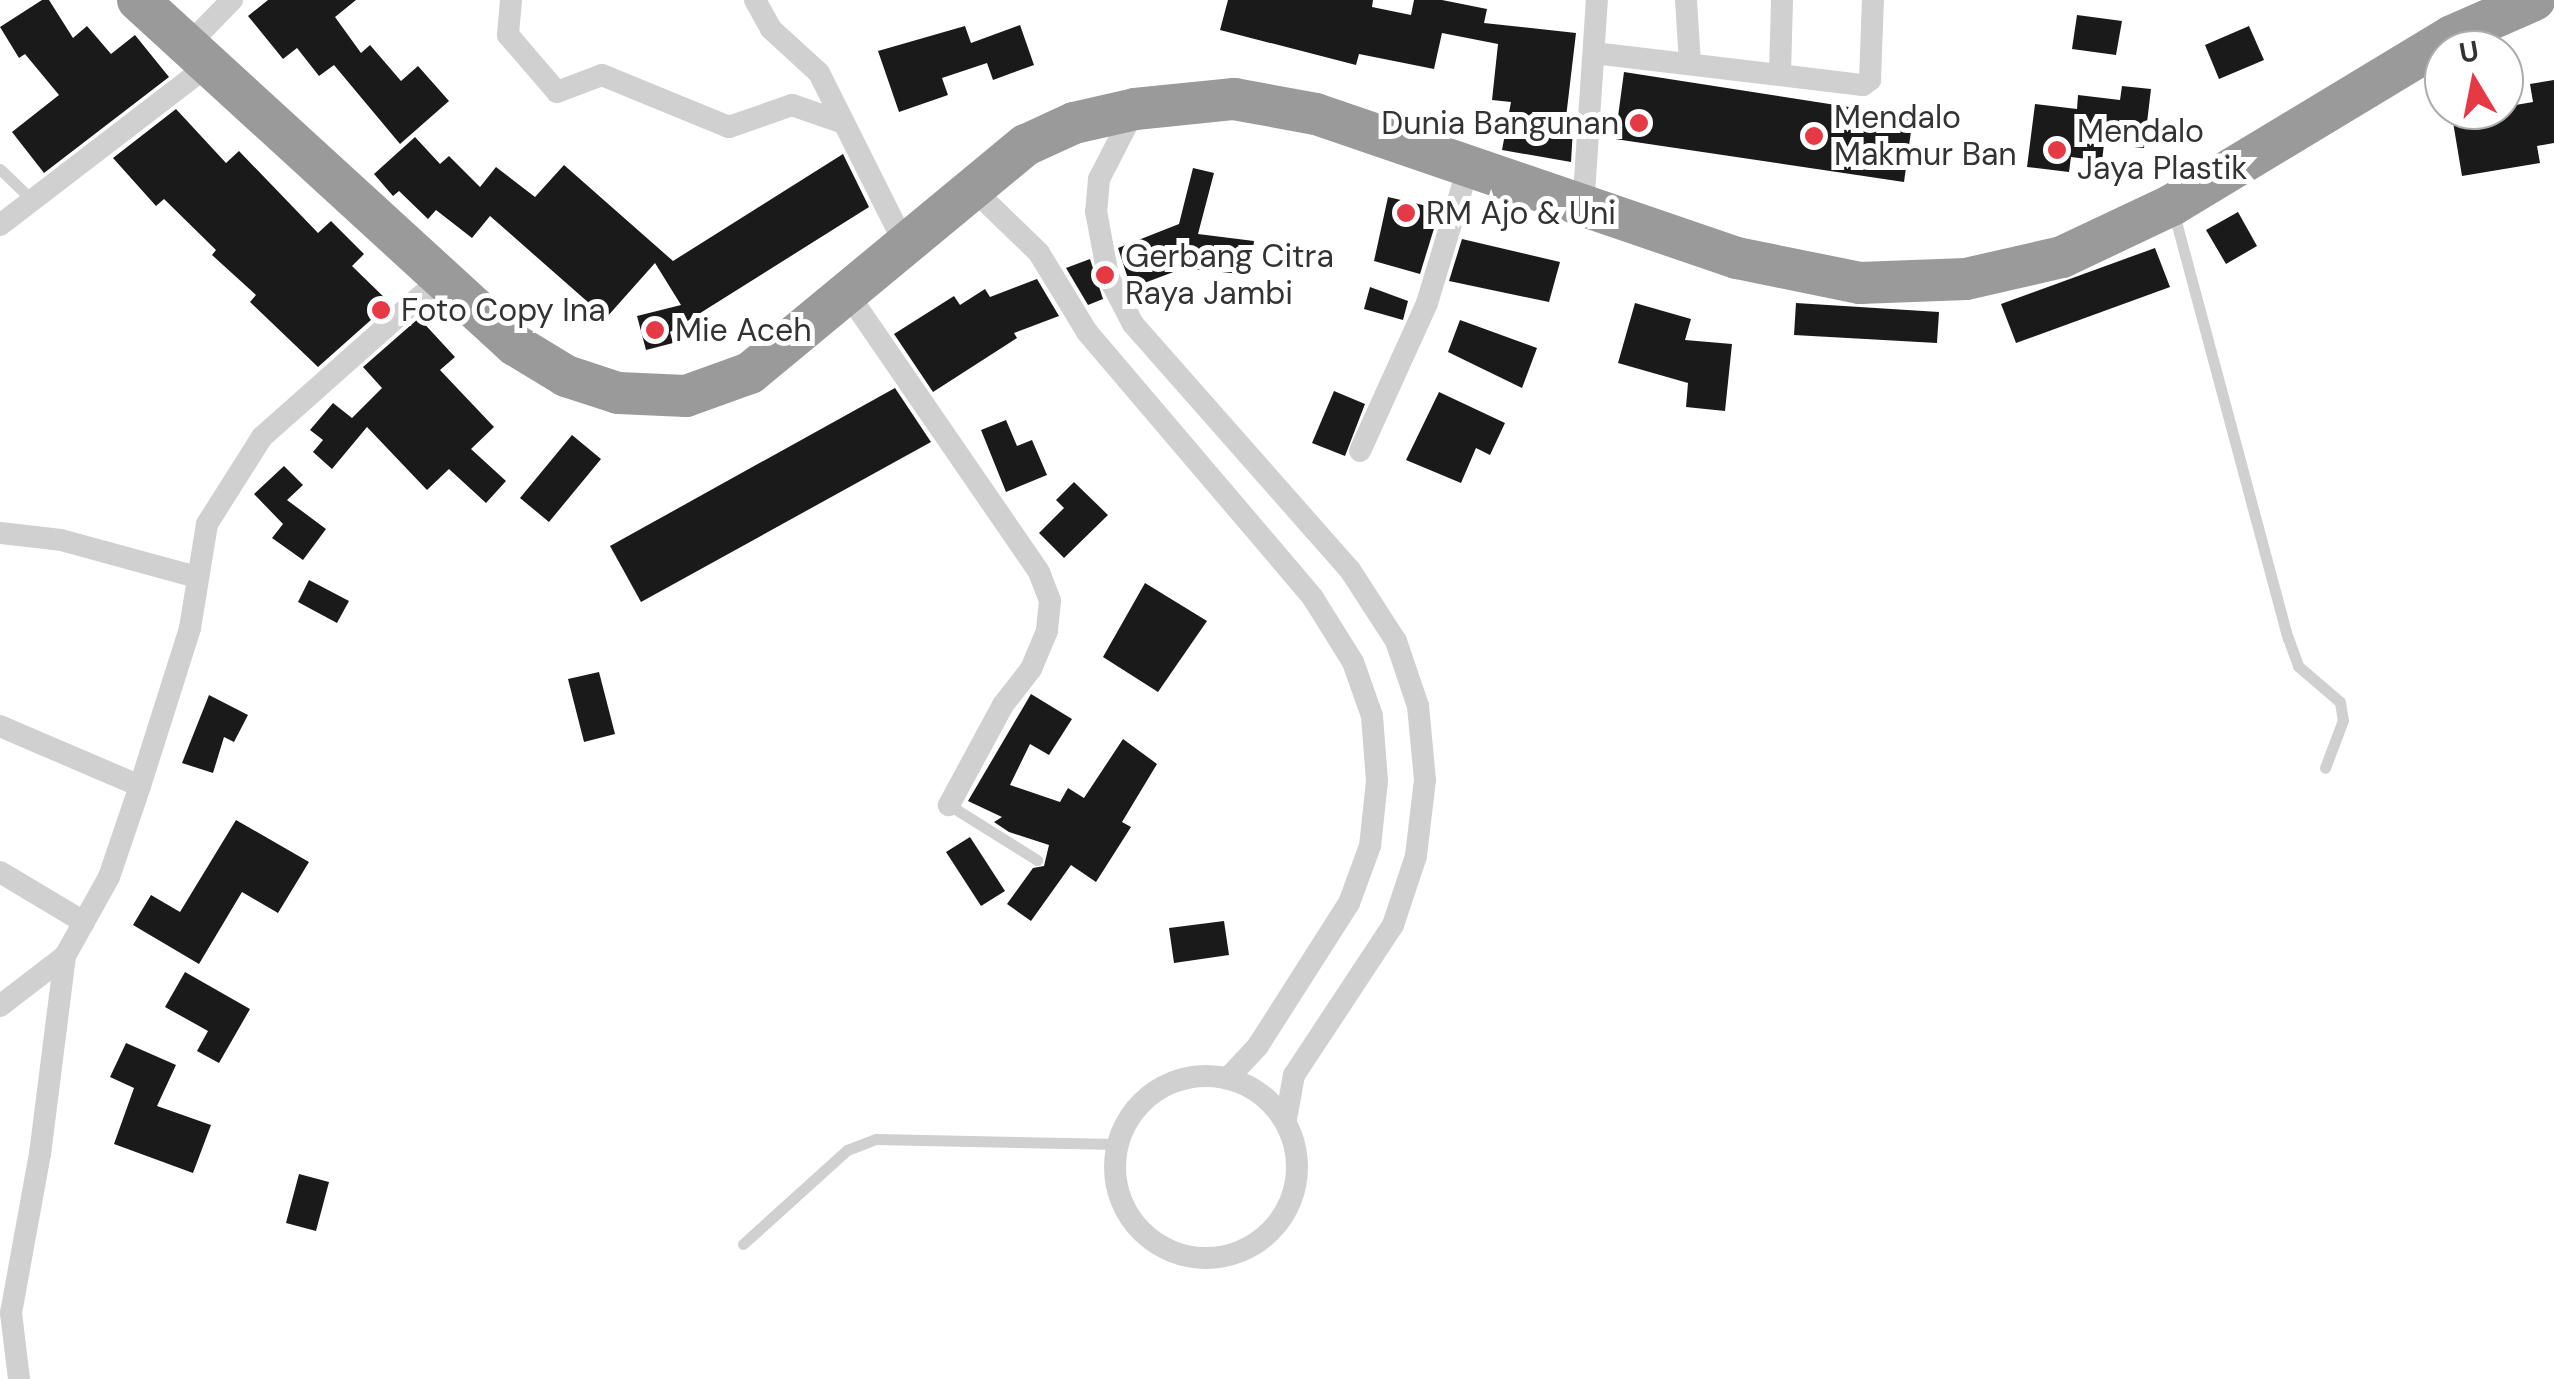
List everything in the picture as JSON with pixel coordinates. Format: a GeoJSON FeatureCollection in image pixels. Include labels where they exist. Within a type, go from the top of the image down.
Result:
{"type":"FeatureCollection","features":[{"type":"Feature","properties":{"kind":"highway"},"geometry":{"type":"LineString","coordinates":[[138,0],[439,280],[515,345],[566,376],[618,393],[686,396],[750,373],[848,294],[903,241],[1026,145],[1074,122],[1135,109],[1234,99],[1316,114],[1737,258],[1860,283],[1966,279],[2062,256],[2172,205],[2452,36],[2534,0]]}},
{"type":"Feature","properties":{"kind":"street"},"geometry":{"type":"LineString","coordinates":[[0,225],[196,57],[232,0]]}},
{"type":"Feature","properties":{"kind":"street"},"geometry":{"type":"LineString","coordinates":[[511,0],[508,34],[557,92],[602,75],[729,128],[792,106],[840,122]]}},
{"type":"Feature","properties":{"kind":"street"},"geometry":{"type":"LineString","coordinates":[[755,0],[771,29],[819,73],[840,122],[903,241]]}},
{"type":"Feature","properties":{"kind":"street"},"geometry":{"type":"LineString","coordinates":[[1583,208],[1596,0]]}},
{"type":"Feature","properties":{"kind":"street"},"geometry":{"type":"LineString","coordinates":[[1686,0],[1690,64]]}},
{"type":"Feature","properties":{"kind":"street"},"geometry":{"type":"LineString","coordinates":[[1780,74],[1782,0]]}},
{"type":"Feature","properties":{"kind":"street"},"geometry":{"type":"LineString","coordinates":[[1594,53],[1867,84],[1873,0]]}},
{"type":"Feature","properties":{"kind":"street"},"geometry":{"type":"LineString","coordinates":[[1135,109],[1099,179],[1096,212],[1108,276],[1133,324],[1350,570],[1396,641],[1418,706],[1424,780],[1416,856],[1393,925],[1294,1076],[1286,1120]]}},
{"type":"Feature","properties":{"kind":"street"},"geometry":{"type":"LineString","coordinates":[[1360,451],[1427,303],[1468,168]]}},
{"type":"Feature","properties":{"kind":"street"},"geometry":{"type":"LineString","coordinates":[[972,188],[1038,253],[1087,332],[1313,598],[1353,662],[1372,716],[1377,780],[1370,846],[1349,902],[1258,1046],[1229,1077]]}},
{"type":"Feature","properties":{"kind":"street"},"geometry":{"type":"LineString","coordinates":[[19,1379],[11,1313],[40,1154],[65,956],[110,877],[190,628],[196,577],[218,500],[262,437],[439,280]]}},
{"type":"Feature","properties":{"kind":"street"},"geometry":{"type":"LineString","coordinates":[[848,294],[1039,572],[1050,600],[1047,631],[1031,669],[1002,705],[949,804]]}},
{"type":"Feature","properties":{"kind":"street"},"geometry":{"type":"LineString","coordinates":[[0,533],[61,540],[196,577]]}},
{"type":"Feature","properties":{"kind":"street"},"geometry":{"type":"LineString","coordinates":[[0,726],[140,786]]}},
{"type":"Feature","properties":{"kind":"street"},"geometry":{"type":"LineString","coordinates":[[0,872],[84,922]]}},
{"type":"Feature","properties":{"kind":"street"},"geometry":{"type":"LineString","coordinates":[[0,1006],[65,956]]}},
{"type":"Feature","properties":{"kind":"street"},"geometry":{"type":"LineString","coordinates":[[1193,1076],[1229,1077],[1262,1092],[1286,1120],[1298,1153],[1296,1189],[1281,1222],[1254,1246],[1220,1258],[1184,1256],[1151,1240],[1126,1214],[1114,1180],[1116,1144],[1132,1112],[1159,1088],[1193,1076]]}},
{"type":"Feature","properties":{"kind":"lane"},"geometry":{"type":"LineString","coordinates":[[0,169],[32,200]]}},
{"type":"Feature","properties":{"kind":"lane"},"geometry":{"type":"LineString","coordinates":[[2172,205],[2288,638],[2298,666],[2340,702],[2343,720],[2326,768]]}},
{"type":"Feature","properties":{"kind":"lane"},"geometry":{"type":"LineString","coordinates":[[949,804],[1037,860]]}},
{"type":"Feature","properties":{"kind":"lane"},"geometry":{"type":"LineString","coordinates":[[744,1244],[847,1150],[876,1139],[1116,1144]]}},
{"type":"Feature","properties":{"kind":"building"},"geometry":{"type":"Polygon","coordinates":[[[42,0],[49,0],[73,38],[87,26],[111,54],[135,35],[169,77],[44,173],[12,132],[59,95],[25,54],[19,58],[0,27],[42,0]]]}},
{"type":"Feature","properties":{"kind":"building"},"geometry":{"type":"Polygon","coordinates":[[[268,0],[356,0],[335,17],[361,53],[370,45],[401,81],[418,66],[449,101],[400,144],[334,65],[319,76],[297,48],[283,59],[248,16],[268,0]]]}},
{"type":"Feature","properties":{"kind":"building"},"geometry":{"type":"Polygon","coordinates":[[[1228,0],[1373,0],[1372,7],[1411,15],[1414,0],[1442,0],[1487,9],[1484,23],[1576,33],[1565,126],[1573,128],[1571,162],[1502,150],[1511,102],[1492,100],[1498,44],[1442,33],[1434,69],[1359,54],[1356,65],[1220,30],[1228,0]]]}},
{"type":"Feature","properties":{"kind":"building"},"geometry":{"type":"Polygon","coordinates":[[[2077,15],[2122,21],[2116,55],[2072,49],[2077,15]]]}},
{"type":"Feature","properties":{"kind":"building"},"geometry":{"type":"Polygon","coordinates":[[[1020,25],[1034,65],[993,80],[987,63],[942,78],[948,95],[899,112],[878,51],[965,26],[971,43],[1020,25]]]}},
{"type":"Feature","properties":{"kind":"building"},"geometry":{"type":"Polygon","coordinates":[[[2249,26],[2264,60],[2219,79],[2205,45],[2249,26]]]}},
{"type":"Feature","properties":{"kind":"building"},"geometry":{"type":"Polygon","coordinates":[[[1624,72],[1913,117],[1904,182],[1615,139],[1624,72]]]}},
{"type":"Feature","properties":{"kind":"building"},"geometry":{"type":"Polygon","coordinates":[[[2554,80],[2554,143],[2537,146],[2540,163],[2462,176],[2454,130],[2524,130],[2524,104],[2533,102],[2530,84],[2554,80]]]}},
{"type":"Feature","properties":{"kind":"building"},"geometry":{"type":"Polygon","coordinates":[[[2122,86],[2151,89],[2144,148],[2104,144],[2102,161],[2071,157],[2069,172],[2027,167],[2035,104],[2077,109],[2078,95],[2120,100],[2122,86]]]}},
{"type":"Feature","properties":{"kind":"building"},"geometry":{"type":"Polygon","coordinates":[[[176,109],[226,163],[239,151],[318,233],[331,221],[364,254],[352,266],[390,303],[318,367],[250,302],[256,295],[212,255],[216,250],[164,199],[156,206],[113,158],[176,109]]]}},
{"type":"Feature","properties":{"kind":"building"},"geometry":{"type":"Polygon","coordinates":[[[415,137],[440,164],[449,156],[480,187],[496,167],[535,197],[564,165],[673,261],[843,154],[869,207],[670,332],[673,343],[646,350],[637,316],[681,305],[655,263],[606,318],[490,216],[472,238],[436,210],[428,219],[399,191],[393,196],[374,174],[415,137]]]}},
{"type":"Feature","properties":{"kind":"building"},"geometry":{"type":"Polygon","coordinates":[[[1193,168],[1214,173],[1198,234],[1254,241],[1250,275],[1184,268],[1131,288],[1118,248],[1179,224],[1193,168]]]}},
{"type":"Feature","properties":{"kind":"building"},"geometry":{"type":"Polygon","coordinates":[[[1388,197],[1440,209],[1420,274],[1374,261],[1388,197]]]}},
{"type":"Feature","properties":{"kind":"building"},"geometry":{"type":"Polygon","coordinates":[[[2238,212],[2257,246],[2226,264],[2206,230],[2238,212]]]}},
{"type":"Feature","properties":{"kind":"building"},"geometry":{"type":"Polygon","coordinates":[[[1462,239],[1560,262],[1549,302],[1449,281],[1462,239]]]}},
{"type":"Feature","properties":{"kind":"building"},"geometry":{"type":"Polygon","coordinates":[[[2155,248],[2170,287],[2016,343],[2001,304],[2155,248]]]}},
{"type":"Feature","properties":{"kind":"building"},"geometry":{"type":"Polygon","coordinates":[[[1090,259],[1103,299],[1088,305],[1066,268],[1090,259]]]}},
{"type":"Feature","properties":{"kind":"building"},"geometry":{"type":"Polygon","coordinates":[[[1037,279],[1059,316],[1014,333],[1017,338],[933,392],[894,334],[954,296],[960,305],[985,289],[990,297],[1037,279]]]}},
{"type":"Feature","properties":{"kind":"building"},"geometry":{"type":"Polygon","coordinates":[[[1370,287],[1408,301],[1403,320],[1364,309],[1370,287]]]}},
{"type":"Feature","properties":{"kind":"building"},"geometry":{"type":"Polygon","coordinates":[[[1635,303],[1691,319],[1685,340],[1732,344],[1725,411],[1686,407],[1688,383],[1618,363],[1635,303]]]}},
{"type":"Feature","properties":{"kind":"building"},"geometry":{"type":"Polygon","coordinates":[[[1796,303],[1939,312],[1937,343],[1794,335],[1796,303]]]}},
{"type":"Feature","properties":{"kind":"building"},"geometry":{"type":"Polygon","coordinates":[[[419,318],[455,357],[440,370],[494,427],[471,449],[506,481],[486,503],[449,469],[427,490],[367,427],[332,469],[313,452],[323,440],[310,430],[333,403],[352,418],[382,388],[363,367],[419,318]]]}},
{"type":"Feature","properties":{"kind":"building"},"geometry":{"type":"Polygon","coordinates":[[[1460,320],[1537,348],[1522,388],[1448,352],[1460,320]]]}},
{"type":"Feature","properties":{"kind":"building"},"geometry":{"type":"Polygon","coordinates":[[[895,388],[931,442],[641,602],[610,546],[895,388]]]}},
{"type":"Feature","properties":{"kind":"building"},"geometry":{"type":"Polygon","coordinates":[[[1334,391],[1365,404],[1345,456],[1312,443],[1334,391]]]}},
{"type":"Feature","properties":{"kind":"building"},"geometry":{"type":"Polygon","coordinates":[[[1439,392],[1505,423],[1490,455],[1476,448],[1461,483],[1406,460],[1439,392]]]}},
{"type":"Feature","properties":{"kind":"building"},"geometry":{"type":"Polygon","coordinates":[[[1006,420],[1017,446],[1032,440],[1047,475],[1006,492],[981,430],[1006,420]]]}},
{"type":"Feature","properties":{"kind":"building"},"geometry":{"type":"Polygon","coordinates":[[[572,435],[601,459],[549,522],[520,498],[572,435]]]}},
{"type":"Feature","properties":{"kind":"building"},"geometry":{"type":"Polygon","coordinates":[[[284,466],[303,485],[287,500],[326,529],[303,560],[272,538],[283,524],[254,494],[284,466]]]}},
{"type":"Feature","properties":{"kind":"building"},"geometry":{"type":"Polygon","coordinates":[[[1074,482],[1108,515],[1064,558],[1039,533],[1064,508],[1056,500],[1074,482]]]}},
{"type":"Feature","properties":{"kind":"building"},"geometry":{"type":"Polygon","coordinates":[[[309,580],[349,601],[337,623],[298,602],[309,580]]]}},
{"type":"Feature","properties":{"kind":"building"},"geometry":{"type":"Polygon","coordinates":[[[1145,583],[1207,621],[1158,692],[1103,657],[1145,583]]]}},
{"type":"Feature","properties":{"kind":"building"},"geometry":{"type":"Polygon","coordinates":[[[599,672],[615,734],[584,742],[568,679],[599,672]]]}},
{"type":"Feature","properties":{"kind":"building"},"geometry":{"type":"Polygon","coordinates":[[[1031,694],[1072,719],[1049,755],[1030,744],[1010,785],[1060,802],[1068,788],[1084,798],[1123,739],[1157,764],[1122,822],[1131,827],[1096,882],[1071,865],[1031,921],[1007,904],[1033,868],[1044,866],[1049,845],[1009,832],[994,822],[1002,817],[968,801],[1031,694]]]}},
{"type":"Feature","properties":{"kind":"building"},"geometry":{"type":"Polygon","coordinates":[[[209,695],[248,715],[234,742],[224,737],[213,773],[182,763],[209,695]]]}},
{"type":"Feature","properties":{"kind":"building"},"geometry":{"type":"Polygon","coordinates":[[[236,820],[309,862],[278,913],[242,892],[199,964],[133,925],[151,895],[180,912],[236,820]]]}},
{"type":"Feature","properties":{"kind":"building"},"geometry":{"type":"Polygon","coordinates":[[[970,837],[1005,891],[981,906],[946,852],[970,837]]]}},
{"type":"Feature","properties":{"kind":"building"},"geometry":{"type":"Polygon","coordinates":[[[1224,921],[1229,955],[1174,963],[1169,928],[1224,921]]]}},
{"type":"Feature","properties":{"kind":"building"},"geometry":{"type":"Polygon","coordinates":[[[185,972],[250,1009],[219,1063],[197,1051],[208,1031],[165,1007],[185,972]]]}},
{"type":"Feature","properties":{"kind":"building"},"geometry":{"type":"Polygon","coordinates":[[[126,1043],[176,1065],[157,1106],[211,1125],[193,1173],[114,1144],[134,1088],[110,1077],[126,1043]]]}},
{"type":"Feature","properties":{"kind":"building"},"geometry":{"type":"Polygon","coordinates":[[[299,1174],[329,1182],[316,1231],[286,1223],[299,1174]]]}},
{"type":"Feature","properties":{"kind":"place","name":"Dunia Bangunan"},"geometry":{"type":"Point","coordinates":[1639,123]}},
{"type":"Feature","properties":{"kind":"place","name":"Mendalo Makmur Ban"},"geometry":{"type":"Point","coordinates":[1814,136]}},
{"type":"Feature","properties":{"kind":"place","name":"Mendalo Jaya Plastik"},"geometry":{"type":"Point","coordinates":[2057,150]}},
{"type":"Feature","properties":{"kind":"place","name":"RM Ajo & Uni"},"geometry":{"type":"Point","coordinates":[1406,213]}},
{"type":"Feature","properties":{"kind":"place","name":"Gerbang Citra Raya Jambi"},"geometry":{"type":"Point","coordinates":[1105,275]}},
{"type":"Feature","properties":{"kind":"place","name":"Foto Copy Ina"},"geometry":{"type":"Point","coordinates":[381,310]}},
{"type":"Feature","properties":{"kind":"place","name":"Mie Aceh"},"geometry":{"type":"Point","coordinates":[655,330]}}]}
